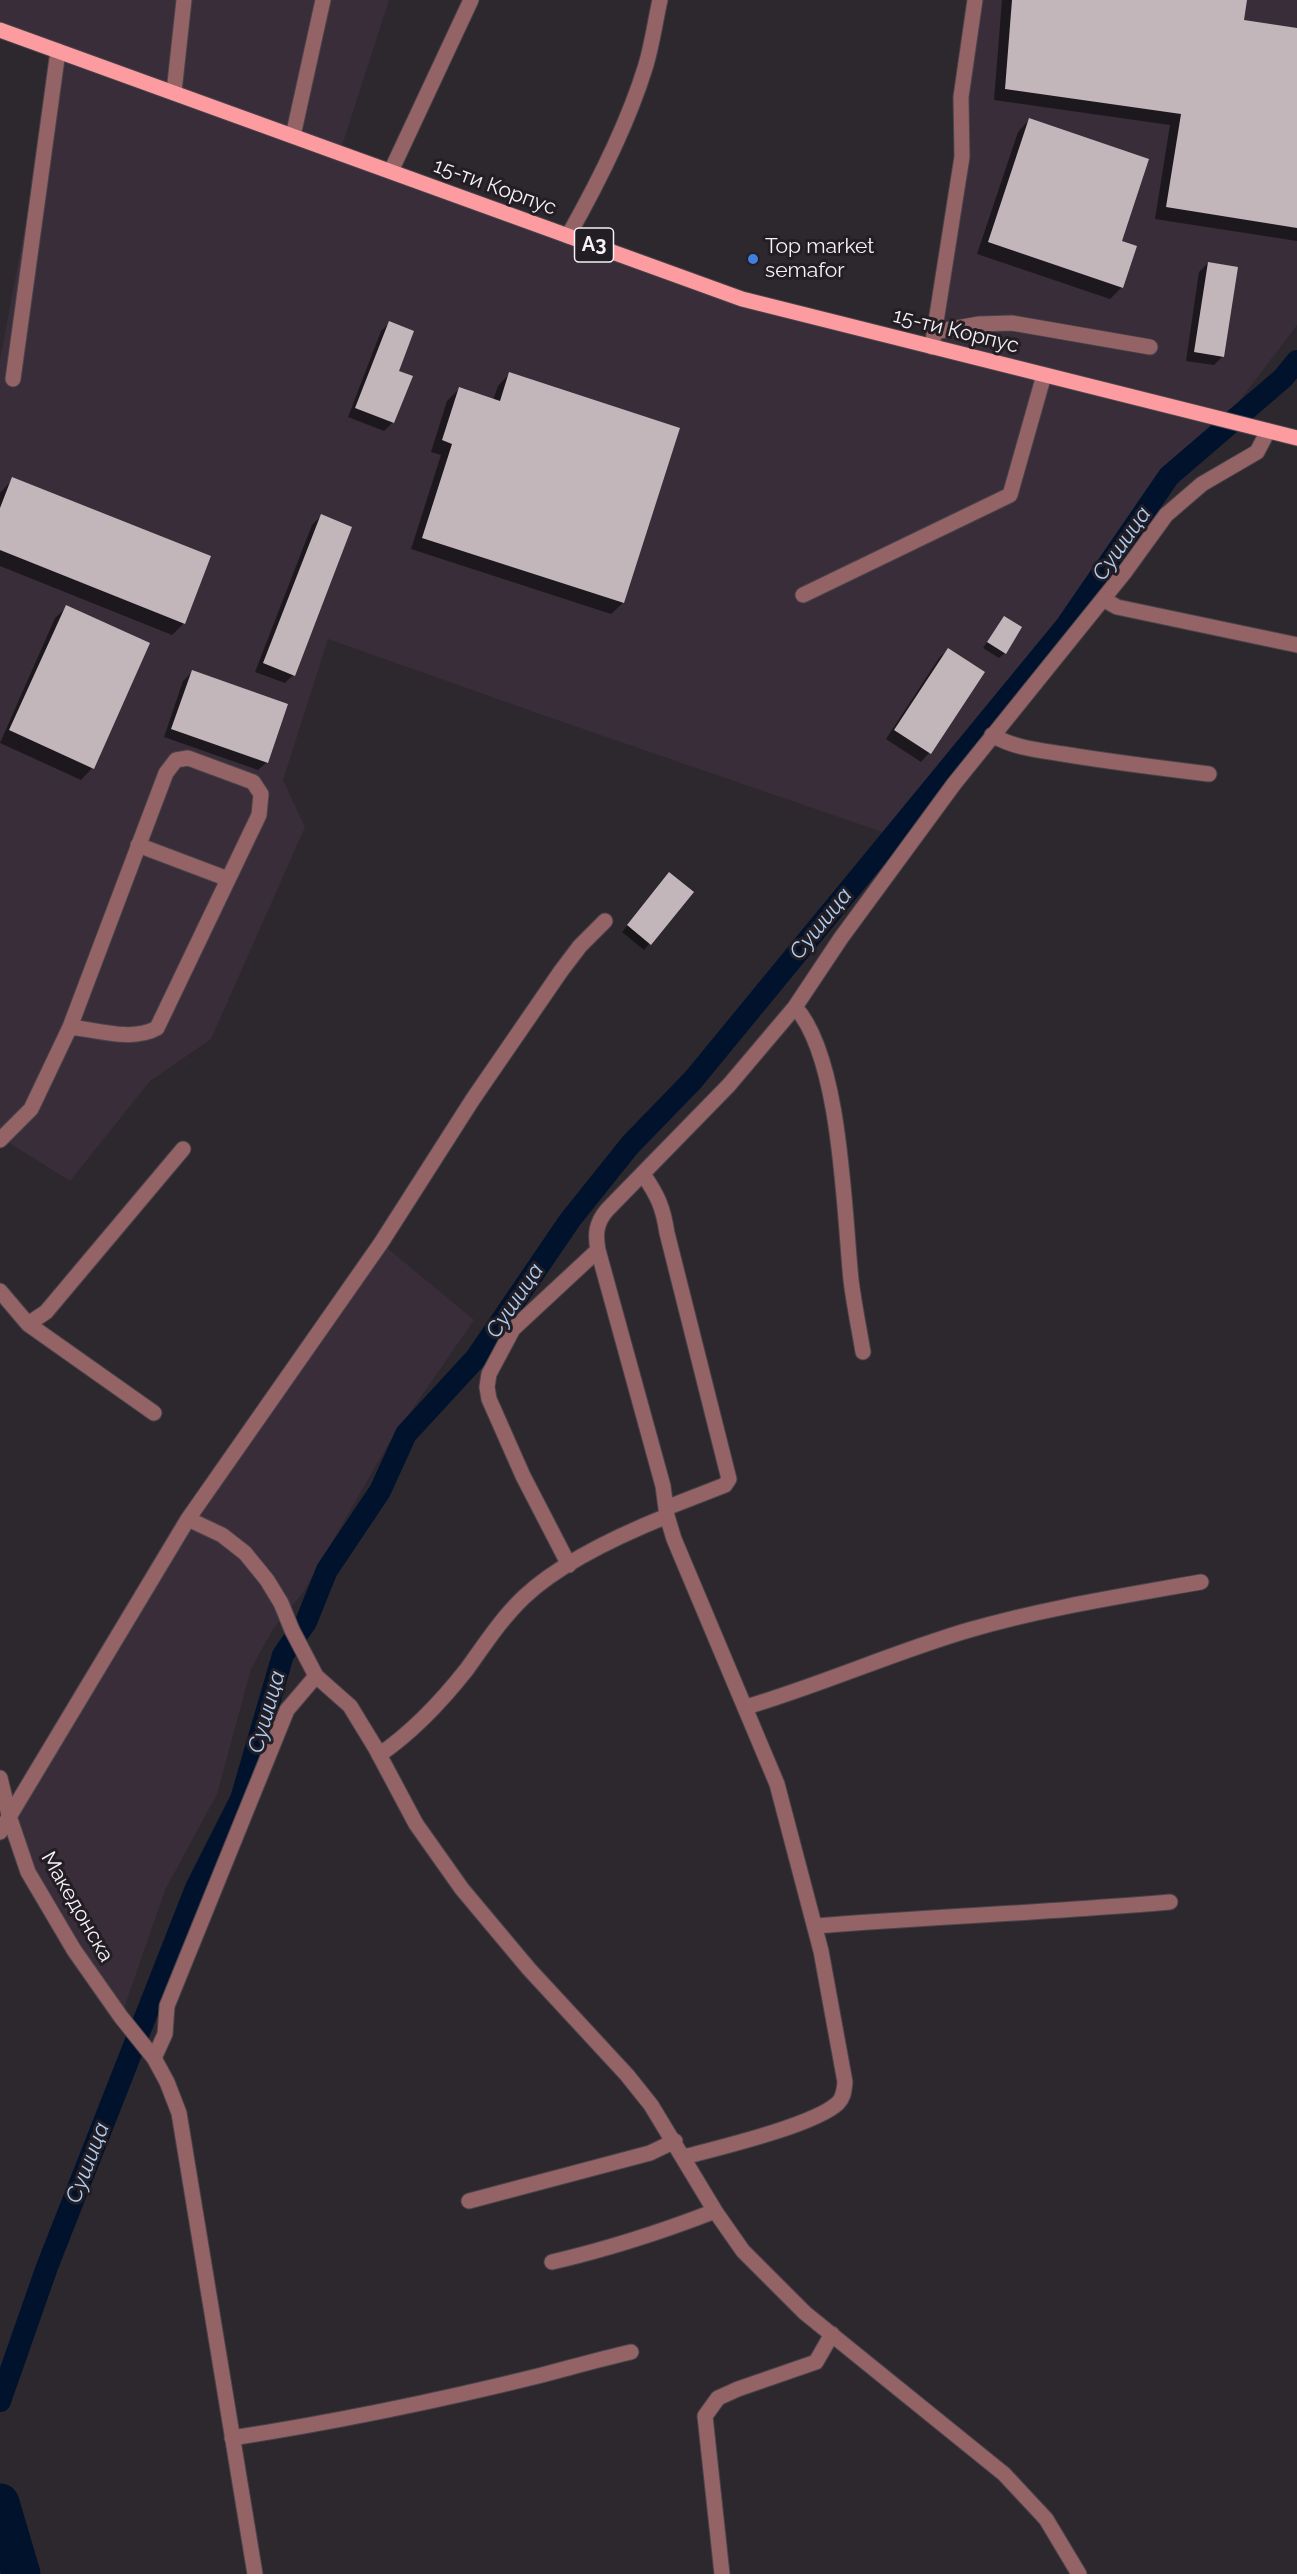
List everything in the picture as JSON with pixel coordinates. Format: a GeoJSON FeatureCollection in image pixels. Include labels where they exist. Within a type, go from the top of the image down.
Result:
{"type":"FeatureCollection","features":[{"type":"Feature","properties":{"kind":"main road","name":"15-ти Корпус"},"geometry":{"type":"LineString","coordinates":[[0,30],[742,299],[933,340],[1044,375],[1297,438]]}},
{"type":"Feature","properties":{"kind":"street"},"geometry":{"type":"LineString","coordinates":[[174,92],[184,0]]}},
{"type":"Feature","properties":{"kind":"street"},"geometry":{"type":"LineString","coordinates":[[294,136],[323,0]]}},
{"type":"Feature","properties":{"kind":"street"},"geometry":{"type":"LineString","coordinates":[[391,171],[471,0]]}},
{"type":"Feature","properties":{"kind":"street"},"geometry":{"type":"LineString","coordinates":[[568,236],[587,203],[630,111],[646,66],[660,0]]}},
{"type":"Feature","properties":{"kind":"street"},"geometry":{"type":"LineString","coordinates":[[975,0],[961,97],[962,157],[933,340],[980,324],[1012,323],[1150,347]]}},
{"type":"Feature","properties":{"kind":"street"},"geometry":{"type":"LineString","coordinates":[[13,379],[58,51]]}},
{"type":"Feature","properties":{"kind":"street"},"geometry":{"type":"LineString","coordinates":[[803,595],[1010,495],[1044,375]]}},
{"type":"Feature","properties":{"kind":"street"},"geometry":{"type":"LineString","coordinates":[[684,2157],[804,2121],[838,2103],[844,2095],[845,2082],[815,1926],[777,1784],[746,1707],[708,1624],[666,1512],[663,1486],[595,1237],[601,1217],[729,1086],[795,1007],[841,938],[992,735],[1103,599],[1166,515],[1202,484],[1257,452],[1261,429]]}},
{"type":"Feature","properties":{"kind":"street"},"geometry":{"type":"LineString","coordinates":[[1103,599],[1117,607],[1297,645]]}},
{"type":"Feature","properties":{"kind":"street"},"geometry":{"type":"LineString","coordinates":[[992,735],[1006,743],[1027,748],[1098,760],[1209,774]]}},
{"type":"Feature","properties":{"kind":"street"},"geometry":{"type":"LineString","coordinates":[[0,1140],[31,1109],[70,1027],[166,773],[176,760],[188,758],[253,782],[261,794],[259,814],[156,1028],[148,1033],[135,1035],[70,1027]]}},
{"type":"Feature","properties":{"kind":"street"},"geometry":{"type":"LineString","coordinates":[[138,845],[228,879]]}},
{"type":"Feature","properties":{"kind":"street"},"geometry":{"type":"LineString","coordinates":[[0,1832],[10,1819],[188,1519],[381,1243],[473,1099],[561,971],[580,946],[604,921]]}},
{"type":"Feature","properties":{"kind":"street"},"geometry":{"type":"LineString","coordinates":[[795,1007],[806,1019],[815,1036],[824,1068],[838,1143],[851,1284],[863,1352]]}},
{"type":"Feature","properties":{"kind":"street"},"geometry":{"type":"LineString","coordinates":[[28,1324],[46,1312],[183,1149]]}},
{"type":"Feature","properties":{"kind":"street"},"geometry":{"type":"LineString","coordinates":[[379,1755],[420,1724],[462,1674],[498,1625],[525,1596],[568,1565],[666,1512],[725,1485],[729,1479],[670,1244],[664,1209],[658,1195],[643,1174]]}},
{"type":"Feature","properties":{"kind":"street"},"geometry":{"type":"LineString","coordinates":[[568,1565],[523,1476],[489,1399],[487,1387],[489,1374],[513,1329],[598,1250]]}},
{"type":"Feature","properties":{"kind":"street"},"geometry":{"type":"LineString","coordinates":[[0,1291],[28,1324],[154,1413]]}},
{"type":"Feature","properties":{"kind":"street"},"geometry":{"type":"LineString","coordinates":[[188,1519],[222,1535],[245,1553],[276,1595],[316,1676],[350,1706],[416,1824],[462,1889],[529,1969],[627,2075],[651,2105],[675,2141],[715,2211],[743,2251],[805,2313],[1004,2474],[1046,2519],[1079,2574]]}},
{"type":"Feature","properties":{"kind":"street"},"geometry":{"type":"LineString","coordinates":[[746,1707],[788,1695],[968,1630],[1031,1613],[1201,1582]]}},
{"type":"Feature","properties":{"kind":"street"},"geometry":{"type":"LineString","coordinates":[[154,2058],[165,2034],[167,2006],[287,1710],[316,1676]]}},
{"type":"Feature","properties":{"kind":"street","name":"Македонска"},"geometry":{"type":"LineString","coordinates":[[0,1778],[10,1819],[28,1872],[74,1950],[121,2017],[154,2058],[179,2113],[255,2574]]}},
{"type":"Feature","properties":{"kind":"street"},"geometry":{"type":"LineString","coordinates":[[815,1926],[1170,1902]]}},
{"type":"Feature","properties":{"kind":"street"},"geometry":{"type":"LineString","coordinates":[[469,2201],[650,2153],[675,2141]]}},
{"type":"Feature","properties":{"kind":"street"},"geometry":{"type":"LineString","coordinates":[[552,2262],[607,2249],[658,2233],[715,2211]]}},
{"type":"Feature","properties":{"kind":"street"},"geometry":{"type":"LineString","coordinates":[[722,2574],[705,2416],[718,2398],[816,2362],[832,2334]]}},
{"type":"Feature","properties":{"kind":"street"},"geometry":{"type":"LineString","coordinates":[[232,2438],[403,2406],[540,2376],[632,2352]]}},
{"type":"Feature","properties":{"kind":"shaded area"},"geometry":{"type":"Polygon","coordinates":[[[0,0],[389,0],[340,152],[742,299],[931,347],[975,0],[1297,0],[1297,325],[1225,420],[1169,476],[891,835],[328,639],[283,780],[305,827],[211,1039],[150,1081],[70,1181],[3,1139],[0,1142],[0,360],[58,51],[0,30],[0,0]]]}},
{"type":"Feature","properties":{"kind":"shaded area"},"geometry":{"type":"Polygon","coordinates":[[[381,1243],[474,1320],[389,1443],[302,1594],[273,1629],[251,1669],[217,1794],[165,1890],[121,2017],[74,1950],[10,1819],[188,1519],[381,1243]]]}},
{"type":"Feature","properties":{"kind":"building"},"geometry":{"type":"Polygon","coordinates":[[[1012,0],[1247,0],[1244,20],[1297,28],[1297,228],[1166,207],[1181,114],[1005,89],[1012,0]]]}},
{"type":"Feature","properties":{"kind":"building"},"geometry":{"type":"Polygon","coordinates":[[[1029,118],[1149,159],[1122,241],[1137,246],[1123,288],[988,242],[1029,118]]]}},
{"type":"Feature","properties":{"kind":"building"},"geometry":{"type":"Polygon","coordinates":[[[1208,262],[1238,267],[1224,357],[1194,352],[1208,262]]]}},
{"type":"Feature","properties":{"kind":"building"},"geometry":{"type":"Polygon","coordinates":[[[389,321],[414,331],[399,371],[413,376],[394,423],[355,408],[389,321]]]}},
{"type":"Feature","properties":{"kind":"building"},"geometry":{"type":"Polygon","coordinates":[[[509,372],[680,428],[624,603],[422,538],[452,444],[442,440],[459,387],[500,401],[509,372]]]}},
{"type":"Feature","properties":{"kind":"building"},"geometry":{"type":"Polygon","coordinates":[[[12,477],[211,556],[185,624],[0,550],[0,508],[12,477]]]}},
{"type":"Feature","properties":{"kind":"building"},"geometry":{"type":"Polygon","coordinates":[[[321,514],[352,527],[295,676],[263,663],[321,514]]]}},
{"type":"Feature","properties":{"kind":"building"},"geometry":{"type":"Polygon","coordinates":[[[66,605],[150,643],[94,769],[9,730],[66,605]]]}},
{"type":"Feature","properties":{"kind":"building"},"geometry":{"type":"Polygon","coordinates":[[[1004,616],[1022,627],[1006,654],[987,642],[1004,616]]]}},
{"type":"Feature","properties":{"kind":"building"},"geometry":{"type":"Polygon","coordinates":[[[948,648],[985,672],[931,754],[894,730],[948,648]]]}},
{"type":"Feature","properties":{"kind":"building"},"geometry":{"type":"Polygon","coordinates":[[[192,670],[288,704],[268,763],[171,729],[192,670]]]}},
{"type":"Feature","properties":{"kind":"building"},"geometry":{"type":"Polygon","coordinates":[[[669,872],[694,892],[651,945],[627,925],[669,872]]]}},
{"type":"Feature","properties":{"kind":"waterway","name":"Сушица"},"geometry":{"type":"LineString","coordinates":[[0,2401],[47,2267],[196,1888],[241,1799],[283,1655],[306,1622],[327,1570],[380,1491],[406,1434],[476,1358],[570,1220],[630,1145],[693,1080],[1066,626],[1169,476],[1283,378],[1297,361]]}},
{"type":"Feature","properties":{"kind":"waterway"},"geometry":{"type":"LineString","coordinates":[[0,2503],[21,2574]]}},
{"type":"Feature","properties":{"kind":"place","name":"Top market semafor"},"geometry":{"type":"Point","coordinates":[753,259]}}]}
